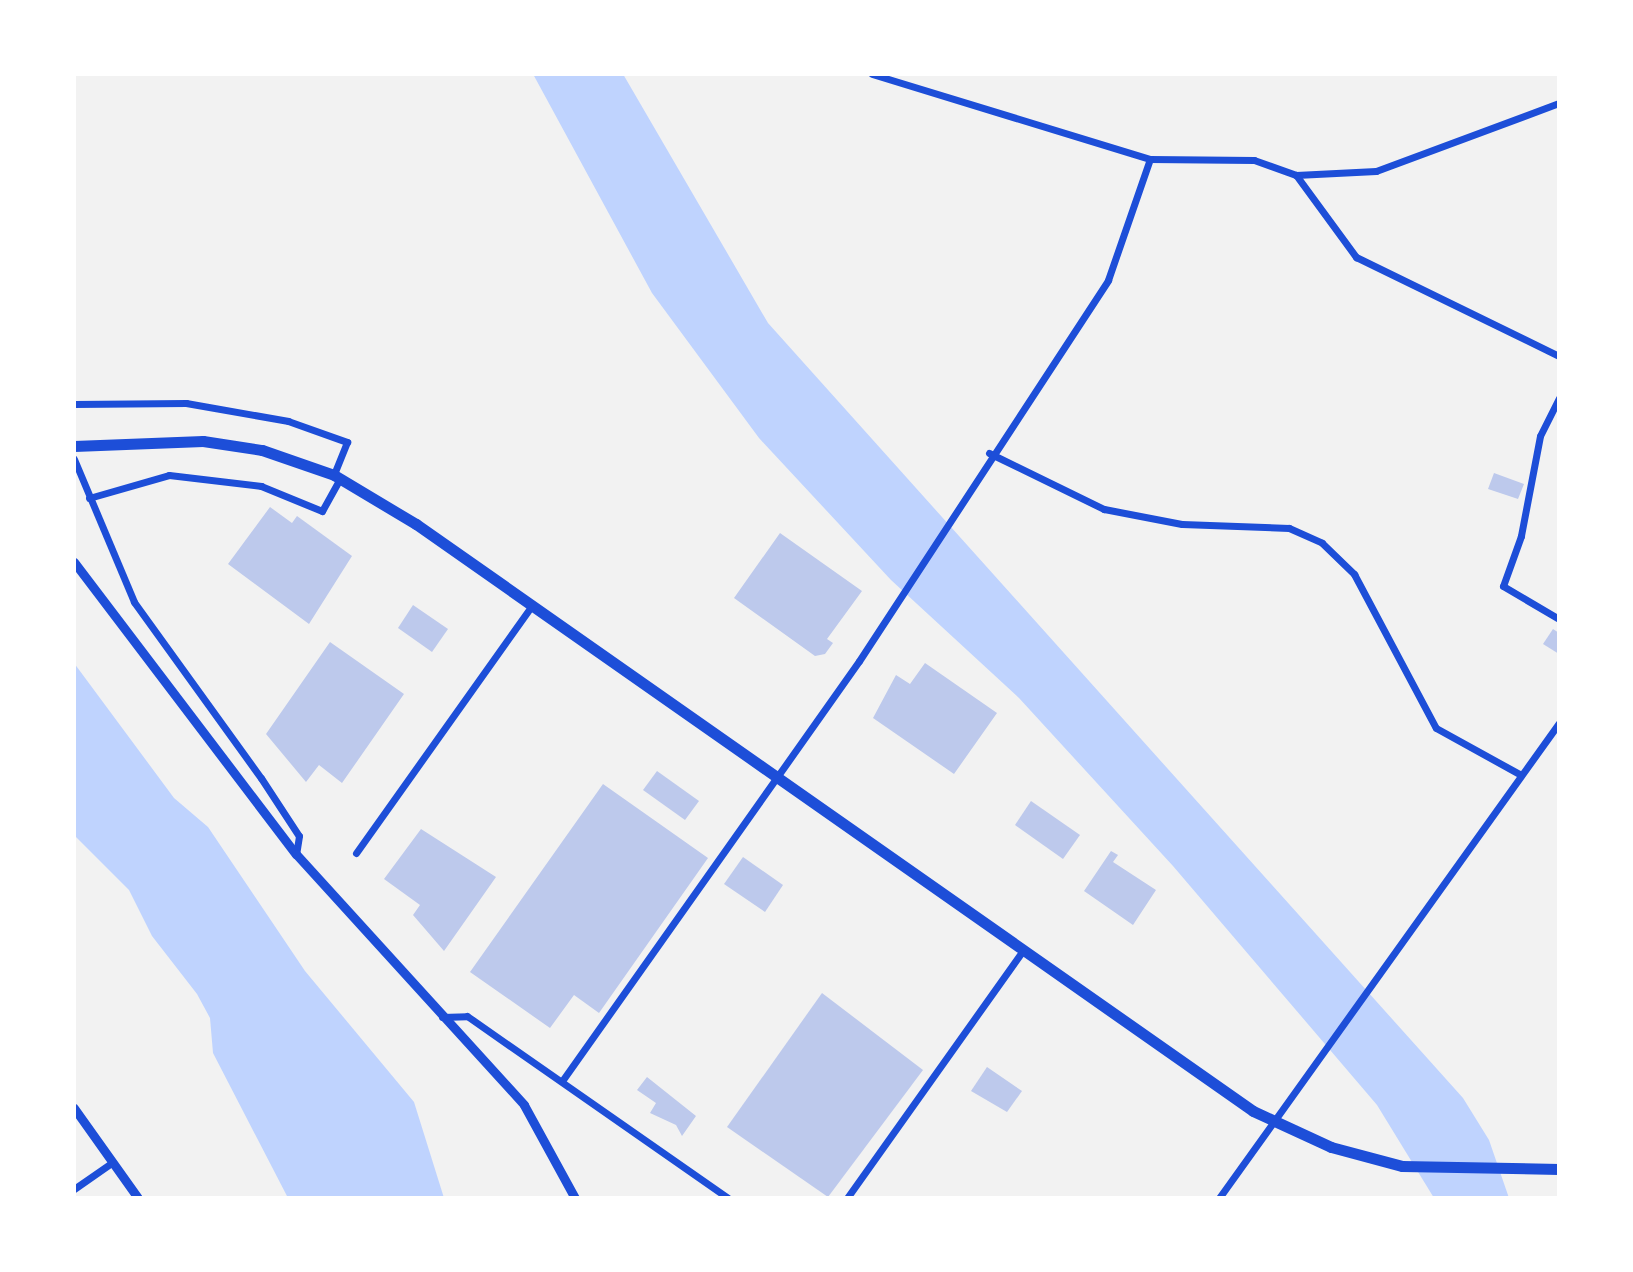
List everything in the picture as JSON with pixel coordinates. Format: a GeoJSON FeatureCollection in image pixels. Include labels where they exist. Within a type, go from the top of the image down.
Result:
{"type":"FeatureCollection","features":[{"type":"Feature","properties":{"kind":"main road"},"geometry":{"type":"LineString","coordinates":[[74,446],[203,441],[262,450],[337,477],[532,605],[776,779],[1272,1122],[1402,1166],[1559,1169]]}},
{"type":"Feature","properties":{"kind":"street"},"geometry":{"type":"LineString","coordinates":[[872,74],[1150,159],[1254,160],[1296,175],[1376,171],[1559,103]]}},
{"type":"Feature","properties":{"kind":"street"},"geometry":{"type":"LineString","coordinates":[[562,1081],[900,598],[989,453],[1108,280],[1150,159]]}},
{"type":"Feature","properties":{"kind":"street"},"geometry":{"type":"LineString","coordinates":[[1296,175],[1356,257],[1559,356]]}},
{"type":"Feature","properties":{"kind":"street"},"geometry":{"type":"LineString","coordinates":[[1559,398],[1540,436],[1521,536],[1503,586],[1559,619]]}},
{"type":"Feature","properties":{"kind":"street"},"geometry":{"type":"LineString","coordinates":[[74,404],[186,403],[267,415],[347,442],[337,477],[322,511],[261,486],[169,475],[89,498]]}},
{"type":"Feature","properties":{"kind":"street"},"geometry":{"type":"LineString","coordinates":[[989,453],[1104,509],[1182,524],[1289,528],[1322,543],[1354,574],[1436,728],[1521,775]]}},
{"type":"Feature","properties":{"kind":"street"},"geometry":{"type":"LineString","coordinates":[[74,459],[134,602],[299,836],[296,854]]}},
{"type":"Feature","properties":{"kind":"street"},"geometry":{"type":"LineString","coordinates":[[74,562],[296,854],[531,1114],[575,1198]]}},
{"type":"Feature","properties":{"kind":"street"},"geometry":{"type":"LineString","coordinates":[[356,853],[532,605]]}},
{"type":"Feature","properties":{"kind":"street"},"geometry":{"type":"LineString","coordinates":[[1219,1198],[1559,723]]}},
{"type":"Feature","properties":{"kind":"street"},"geometry":{"type":"LineString","coordinates":[[847,1198],[1023,950]]}},
{"type":"Feature","properties":{"kind":"street"},"geometry":{"type":"LineString","coordinates":[[442,1017],[467,1016],[728,1198]]}},
{"type":"Feature","properties":{"kind":"street"},"geometry":{"type":"LineString","coordinates":[[74,1108],[138,1198]]}},
{"type":"Feature","properties":{"kind":"street"},"geometry":{"type":"LineString","coordinates":[[74,1189],[113,1162]]}},
{"type":"Feature","properties":{"kind":"water"},"geometry":{"type":"Polygon","coordinates":[[[533,74],[623,74],[768,323],[1463,1098],[1489,1140],[1509,1198],[1434,1198],[1377,1105],[1173,866],[1019,698],[891,580],[759,438],[652,293],[533,74]]]}},
{"type":"Feature","properties":{"kind":"water"},"geometry":{"type":"Polygon","coordinates":[[[74,663],[174,798],[208,827],[305,971],[414,1102],[444,1198],[288,1198],[213,1053],[210,1018],[197,994],[152,936],[129,890],[74,835],[74,663]]]}},
{"type":"Feature","properties":{"kind":"building"},"geometry":{"type":"Polygon","coordinates":[[[1494,473],[1524,484],[1518,499],[1488,489],[1494,473]]]}},
{"type":"Feature","properties":{"kind":"building"},"geometry":{"type":"Polygon","coordinates":[[[270,507],[292,523],[297,516],[352,556],[309,624],[228,564],[270,507]]]}},
{"type":"Feature","properties":{"kind":"building"},"geometry":{"type":"Polygon","coordinates":[[[780,533],[862,591],[827,639],[833,643],[825,654],[815,656],[734,598],[780,533]]]}},
{"type":"Feature","properties":{"kind":"building"},"geometry":{"type":"Polygon","coordinates":[[[413,605],[448,629],[432,652],[398,628],[413,605]]]}},
{"type":"Feature","properties":{"kind":"building"},"geometry":{"type":"Polygon","coordinates":[[[1553,629],[1559,633],[1559,654],[1543,644],[1553,629]]]}},
{"type":"Feature","properties":{"kind":"building"},"geometry":{"type":"Polygon","coordinates":[[[330,642],[404,694],[342,783],[319,765],[306,782],[266,734],[330,642]]]}},
{"type":"Feature","properties":{"kind":"building"},"geometry":{"type":"Polygon","coordinates":[[[925,663],[997,713],[954,774],[873,718],[896,675],[910,684],[925,663]]]}},
{"type":"Feature","properties":{"kind":"building"},"geometry":{"type":"Polygon","coordinates":[[[657,771],[699,801],[685,820],[643,790],[657,771]]]}},
{"type":"Feature","properties":{"kind":"building"},"geometry":{"type":"Polygon","coordinates":[[[603,784],[708,858],[599,1013],[574,995],[550,1028],[470,972],[603,784]]]}},
{"type":"Feature","properties":{"kind":"building"},"geometry":{"type":"Polygon","coordinates":[[[1031,801],[1080,835],[1063,859],[1015,825],[1031,801]]]}},
{"type":"Feature","properties":{"kind":"building"},"geometry":{"type":"Polygon","coordinates":[[[421,829],[496,877],[444,951],[413,915],[420,905],[384,879],[421,829]]]}},
{"type":"Feature","properties":{"kind":"building"},"geometry":{"type":"Polygon","coordinates":[[[1111,851],[1118,855],[1113,862],[1156,890],[1133,925],[1084,891],[1111,851]]]}},
{"type":"Feature","properties":{"kind":"building"},"geometry":{"type":"Polygon","coordinates":[[[743,857],[783,885],[765,912],[724,884],[743,857]]]}},
{"type":"Feature","properties":{"kind":"building"},"geometry":{"type":"Polygon","coordinates":[[[822,993],[923,1070],[828,1197],[727,1127],[822,993]]]}},
{"type":"Feature","properties":{"kind":"building"},"geometry":{"type":"Polygon","coordinates":[[[987,1067],[1022,1091],[1007,1112],[971,1091],[987,1067]]]}},
{"type":"Feature","properties":{"kind":"building"},"geometry":{"type":"Polygon","coordinates":[[[647,1077],[696,1116],[682,1136],[676,1125],[650,1113],[656,1103],[637,1090],[647,1077]]]}}]}
